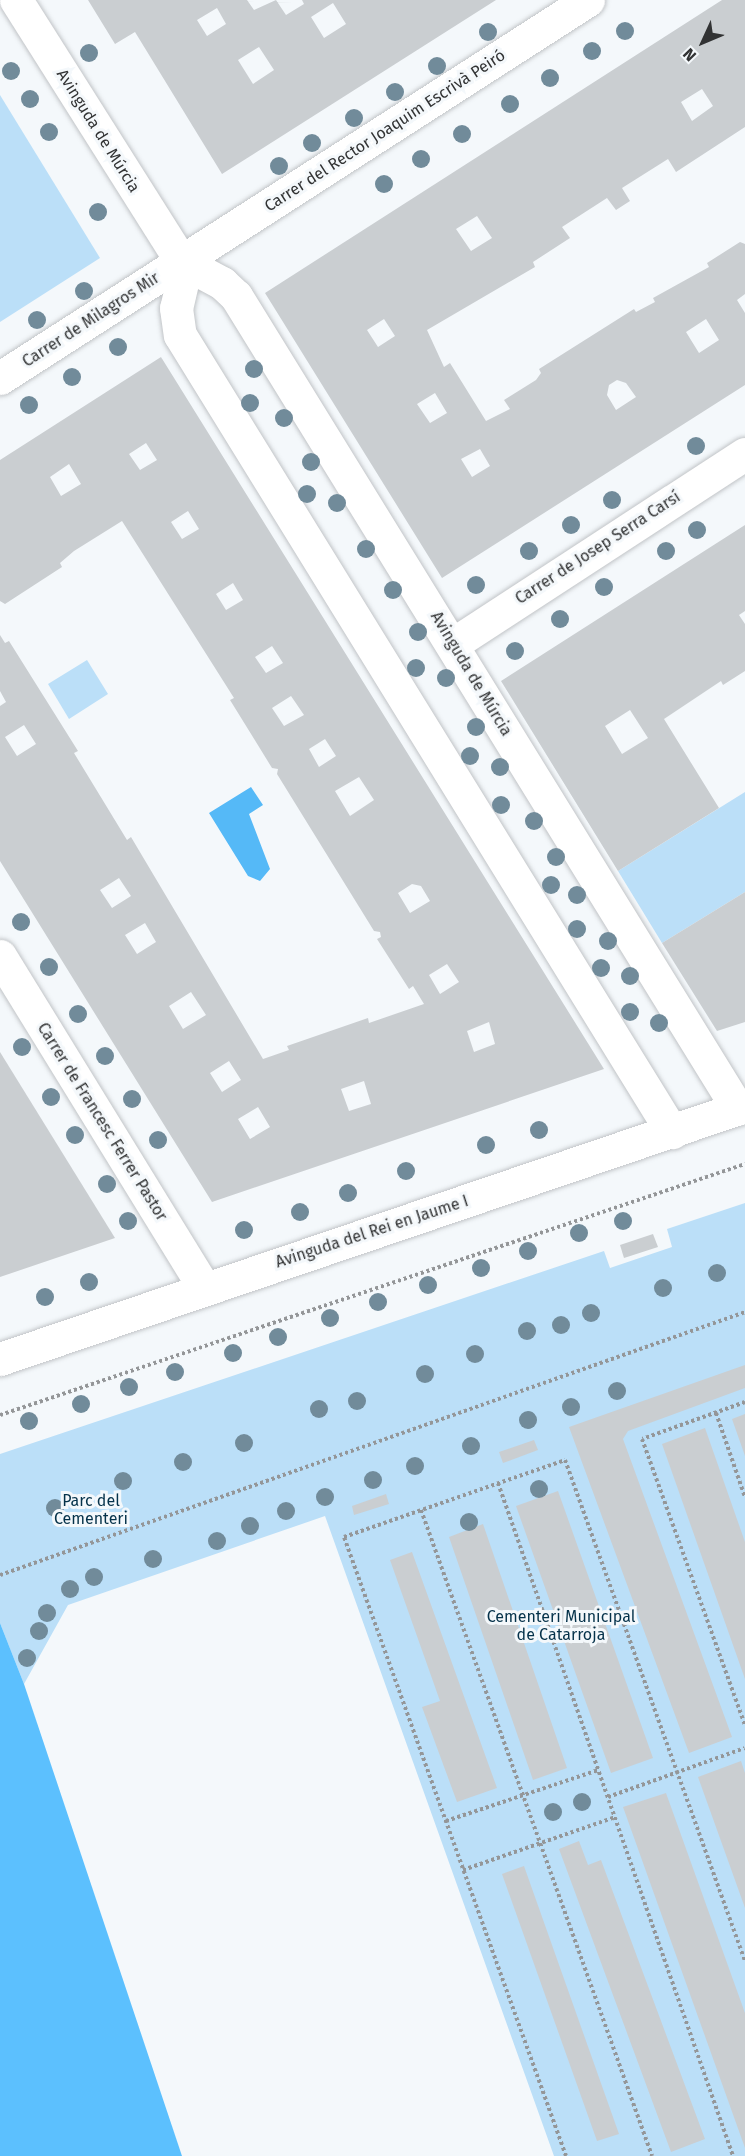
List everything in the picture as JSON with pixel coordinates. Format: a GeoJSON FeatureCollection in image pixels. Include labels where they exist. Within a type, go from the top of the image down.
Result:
{"type":"FeatureCollection","features":[{"type":"Feature","properties":{"kind":"street","name":"Avinguda de Múrcia"},"geometry":{"type":"LineString","coordinates":[[16,0],[181,261],[222,283],[236,297],[741,1108]]}},
{"type":"Feature","properties":{"kind":"street","name":"Carrer del Rector Joaquim Escrivà Peiró"},"geometry":{"type":"LineString","coordinates":[[181,261],[588,0]]}},
{"type":"Feature","properties":{"kind":"street","name":"Carrer de Milagros Mir"},"geometry":{"type":"LineString","coordinates":[[0,378],[181,261]]}},
{"type":"Feature","properties":{"kind":"street"},"geometry":{"type":"LineString","coordinates":[[181,261],[184,274],[176,314],[184,342],[672,1132]]}},
{"type":"Feature","properties":{"kind":"street","name":"Carrer de Josep Serra Carsí"},"geometry":{"type":"LineString","coordinates":[[453,644],[745,454]]}},
{"type":"Feature","properties":{"kind":"street","name":"Carrer de Francesc Ferrer Pastor"},"geometry":{"type":"LineString","coordinates":[[0,956],[204,1287]]}},
{"type":"Feature","properties":{"kind":"street","name":"Avinguda del Rei en Jaume I"},"geometry":{"type":"LineString","coordinates":[[0,1359],[204,1287],[741,1108]]}},
{"type":"Feature","properties":{"kind":"path"},"geometry":{"type":"LineString","coordinates":[[0,1415],[745,1164]]}},
{"type":"Feature","properties":{"kind":"path"},"geometry":{"type":"LineString","coordinates":[[0,1575],[745,1312]]}},
{"type":"Feature","properties":{"kind":"path"},"geometry":{"type":"LineString","coordinates":[[745,1402],[642,1439],[745,1725]]}},
{"type":"Feature","properties":{"kind":"path"},"geometry":{"type":"LineString","coordinates":[[716,1413],[745,1497]]}},
{"type":"Feature","properties":{"kind":"path"},"geometry":{"type":"LineString","coordinates":[[566,2156],[344,1537],[565,1460],[745,1961]]}},
{"type":"Feature","properties":{"kind":"path"},"geometry":{"type":"LineString","coordinates":[[498,1483],[733,2156]]}},
{"type":"Feature","properties":{"kind":"path"},"geometry":{"type":"LineString","coordinates":[[421,1510],[652,2156]]}},
{"type":"Feature","properties":{"kind":"path"},"geometry":{"type":"LineString","coordinates":[[608,1797],[745,1748]]}},
{"type":"Feature","properties":{"kind":"path"},"geometry":{"type":"LineString","coordinates":[[446,1821],[598,1770]]}},
{"type":"Feature","properties":{"kind":"path"},"geometry":{"type":"LineString","coordinates":[[463,1870],[615,1817]]}},
{"type":"Feature","properties":{"kind":"green space"},"geometry":{"type":"Polygon","coordinates":[[[0,95],[100,258],[0,322],[0,95]]]}},
{"type":"Feature","properties":{"kind":"green space"},"geometry":{"type":"Polygon","coordinates":[[[87,660],[108,694],[69,719],[48,684],[87,660]]]}},
{"type":"Feature","properties":{"kind":"green space"},"geometry":{"type":"Polygon","coordinates":[[[745,792],[745,892],[662,943],[618,871],[745,792]]]}},
{"type":"Feature","properties":{"kind":"green space","name":"Cementeri Municipal de Catarroja"},"geometry":{"type":"Polygon","coordinates":[[[745,1203],[745,2156],[554,2156],[325,1516],[68,1605],[24,1684],[0,1623],[0,1454],[604,1251],[610,1268],[672,1247],[667,1229],[745,1203]]]}},
{"type":"Feature","properties":{"kind":"shaded area"},"geometry":{"type":"Polygon","coordinates":[[[251,787],[263,805],[249,814],[270,869],[260,881],[248,876],[209,813],[251,787]]]}},
{"type":"Feature","properties":{"kind":"shaded area"},"geometry":{"type":"Polygon","coordinates":[[[0,1623],[24,1684],[182,2156],[0,2156],[0,1623]]]}},
{"type":"Feature","properties":{"kind":"building"},"geometry":{"type":"Polygon","coordinates":[[[88,0],[247,0],[254,10],[276,0],[286,15],[304,4],[302,0],[496,0],[222,174],[135,32],[115,44],[88,0]],[[333,3],[311,17],[324,38],[346,24],[333,3]],[[217,8],[197,20],[207,36],[226,24],[217,8]],[[259,47],[238,60],[253,84],[274,70],[259,47]]]}},
{"type":"Feature","properties":{"kind":"building"},"geometry":{"type":"Polygon","coordinates":[[[722,0],[745,0],[745,127],[676,172],[668,159],[622,188],[630,201],[616,210],[607,198],[562,227],[570,238],[533,262],[535,267],[427,330],[444,367],[450,363],[486,421],[510,409],[504,400],[536,380],[541,373],[539,369],[634,309],[636,312],[655,302],[653,298],[709,267],[707,263],[740,242],[745,244],[745,294],[737,300],[745,313],[745,385],[442,578],[265,293],[722,0]],[[702,89],[681,102],[692,121],[713,106],[702,89]],[[477,216],[456,229],[471,251],[492,238],[477,216]],[[384,319],[367,330],[378,347],[395,336],[384,319]],[[706,319],[686,332],[699,353],[719,340],[706,319]],[[617,380],[609,385],[607,395],[616,410],[636,397],[626,383],[617,380]],[[435,393],[417,404],[430,423],[447,413],[435,393]],[[480,449],[461,459],[472,477],[490,466],[480,449]]]}},
{"type":"Feature","properties":{"kind":"building"},"geometry":{"type":"Polygon","coordinates":[[[161,357],[604,1069],[212,1202],[0,861],[0,706],[6,702],[0,691],[0,635],[5,643],[9,641],[78,751],[74,753],[127,840],[131,837],[263,1059],[289,1050],[287,1046],[368,1018],[369,1023],[424,1004],[413,986],[409,989],[377,939],[381,937],[380,932],[374,931],[277,774],[278,769],[272,768],[230,700],[234,698],[122,521],[74,551],[60,563],[62,567],[5,604],[0,601],[0,460],[161,357]],[[146,443],[129,454],[140,470],[157,460],[146,443]],[[69,464],[50,477],[61,496],[81,484],[69,464]],[[188,511],[171,522],[182,539],[199,529],[188,511]],[[233,583],[216,594],[226,610],[243,600],[233,583]],[[272,646],[255,657],[266,673],[283,663],[272,646]],[[291,696],[272,708],[284,726],[304,715],[291,696]],[[24,725],[5,737],[17,756],[36,744],[24,725]],[[325,739],[309,749],[319,767],[336,756],[325,739]],[[359,777],[335,791],[350,816],[374,800],[359,777]],[[119,878],[100,890],[112,908],[131,896],[119,878]],[[412,884],[398,893],[410,913],[430,901],[421,886],[412,884]],[[145,923],[125,935],[137,954],[156,942],[145,923]],[[447,964],[429,975],[440,994],[459,982],[447,964]],[[191,992],[169,1006],[183,1029],[206,1015],[191,992]],[[489,1022],[467,1031],[474,1052],[495,1044],[489,1022]],[[229,1061],[210,1073],[222,1092],[241,1080],[229,1061]],[[364,1081],[341,1089],[349,1111],[371,1104],[364,1081]],[[258,1107],[238,1119],[250,1139],[270,1127],[258,1107]]]}},
{"type":"Feature","properties":{"kind":"building"},"geometry":{"type":"Polygon","coordinates":[[[745,525],[745,611],[739,615],[745,624],[745,671],[723,685],[721,681],[664,719],[719,808],[618,871],[501,681],[745,525]],[[630,710],[605,726],[622,754],[648,738],[630,710]]]}},
{"type":"Feature","properties":{"kind":"building"},"geometry":{"type":"Polygon","coordinates":[[[745,892],[745,1022],[717,1031],[662,943],[745,892]]]}},
{"type":"Feature","properties":{"kind":"building"},"geometry":{"type":"Polygon","coordinates":[[[0,1052],[115,1238],[0,1277],[0,1052]]]}},
{"type":"Feature","properties":{"kind":"building"},"geometry":{"type":"Polygon","coordinates":[[[653,1234],[658,1247],[624,1258],[620,1245],[653,1234]]]}},
{"type":"Feature","properties":{"kind":"building"},"geometry":{"type":"Polygon","coordinates":[[[745,1365],[745,1388],[628,1431],[623,1439],[732,1737],[689,1753],[569,1427],[745,1365]]]}},
{"type":"Feature","properties":{"kind":"building"},"geometry":{"type":"Polygon","coordinates":[[[745,1414],[745,1456],[732,1419],[745,1414]]]}},
{"type":"Feature","properties":{"kind":"building"},"geometry":{"type":"Polygon","coordinates":[[[705,1428],[745,1542],[745,1679],[662,1444],[705,1428]]]}},
{"type":"Feature","properties":{"kind":"building"},"geometry":{"type":"Polygon","coordinates":[[[534,1440],[538,1450],[503,1463],[499,1452],[534,1440]]]}},
{"type":"Feature","properties":{"kind":"building"},"geometry":{"type":"Polygon","coordinates":[[[558,1491],[653,1758],[611,1773],[516,1506],[558,1491]]]}},
{"type":"Feature","properties":{"kind":"building"},"geometry":{"type":"Polygon","coordinates":[[[386,1494],[389,1504],[354,1515],[352,1506],[386,1494]]]}},
{"type":"Feature","properties":{"kind":"building"},"geometry":{"type":"Polygon","coordinates":[[[483,1524],[567,1768],[533,1780],[449,1537],[483,1524]]]}},
{"type":"Feature","properties":{"kind":"building"},"geometry":{"type":"Polygon","coordinates":[[[412,1552],[497,1788],[457,1802],[422,1707],[440,1701],[390,1560],[412,1552]]]}},
{"type":"Feature","properties":{"kind":"building"},"geometry":{"type":"Polygon","coordinates":[[[741,1761],[745,1773],[745,1908],[698,1777],[741,1761]]]}},
{"type":"Feature","properties":{"kind":"building"},"geometry":{"type":"Polygon","coordinates":[[[666,1793],[745,2013],[745,2148],[623,1807],[666,1793]]]}},
{"type":"Feature","properties":{"kind":"building"},"geometry":{"type":"Polygon","coordinates":[[[579,1841],[588,1865],[601,1860],[705,2139],[671,2152],[559,1849],[579,1841]]]}},
{"type":"Feature","properties":{"kind":"building"},"geometry":{"type":"Polygon","coordinates":[[[524,1866],[619,2134],[597,2141],[502,1874],[524,1866]]]}},
{"type":"Feature","properties":{"kind":"park label","name":"Parc del Cementeri"},"geometry":{"type":"Point","coordinates":[91,1510]}}]}
